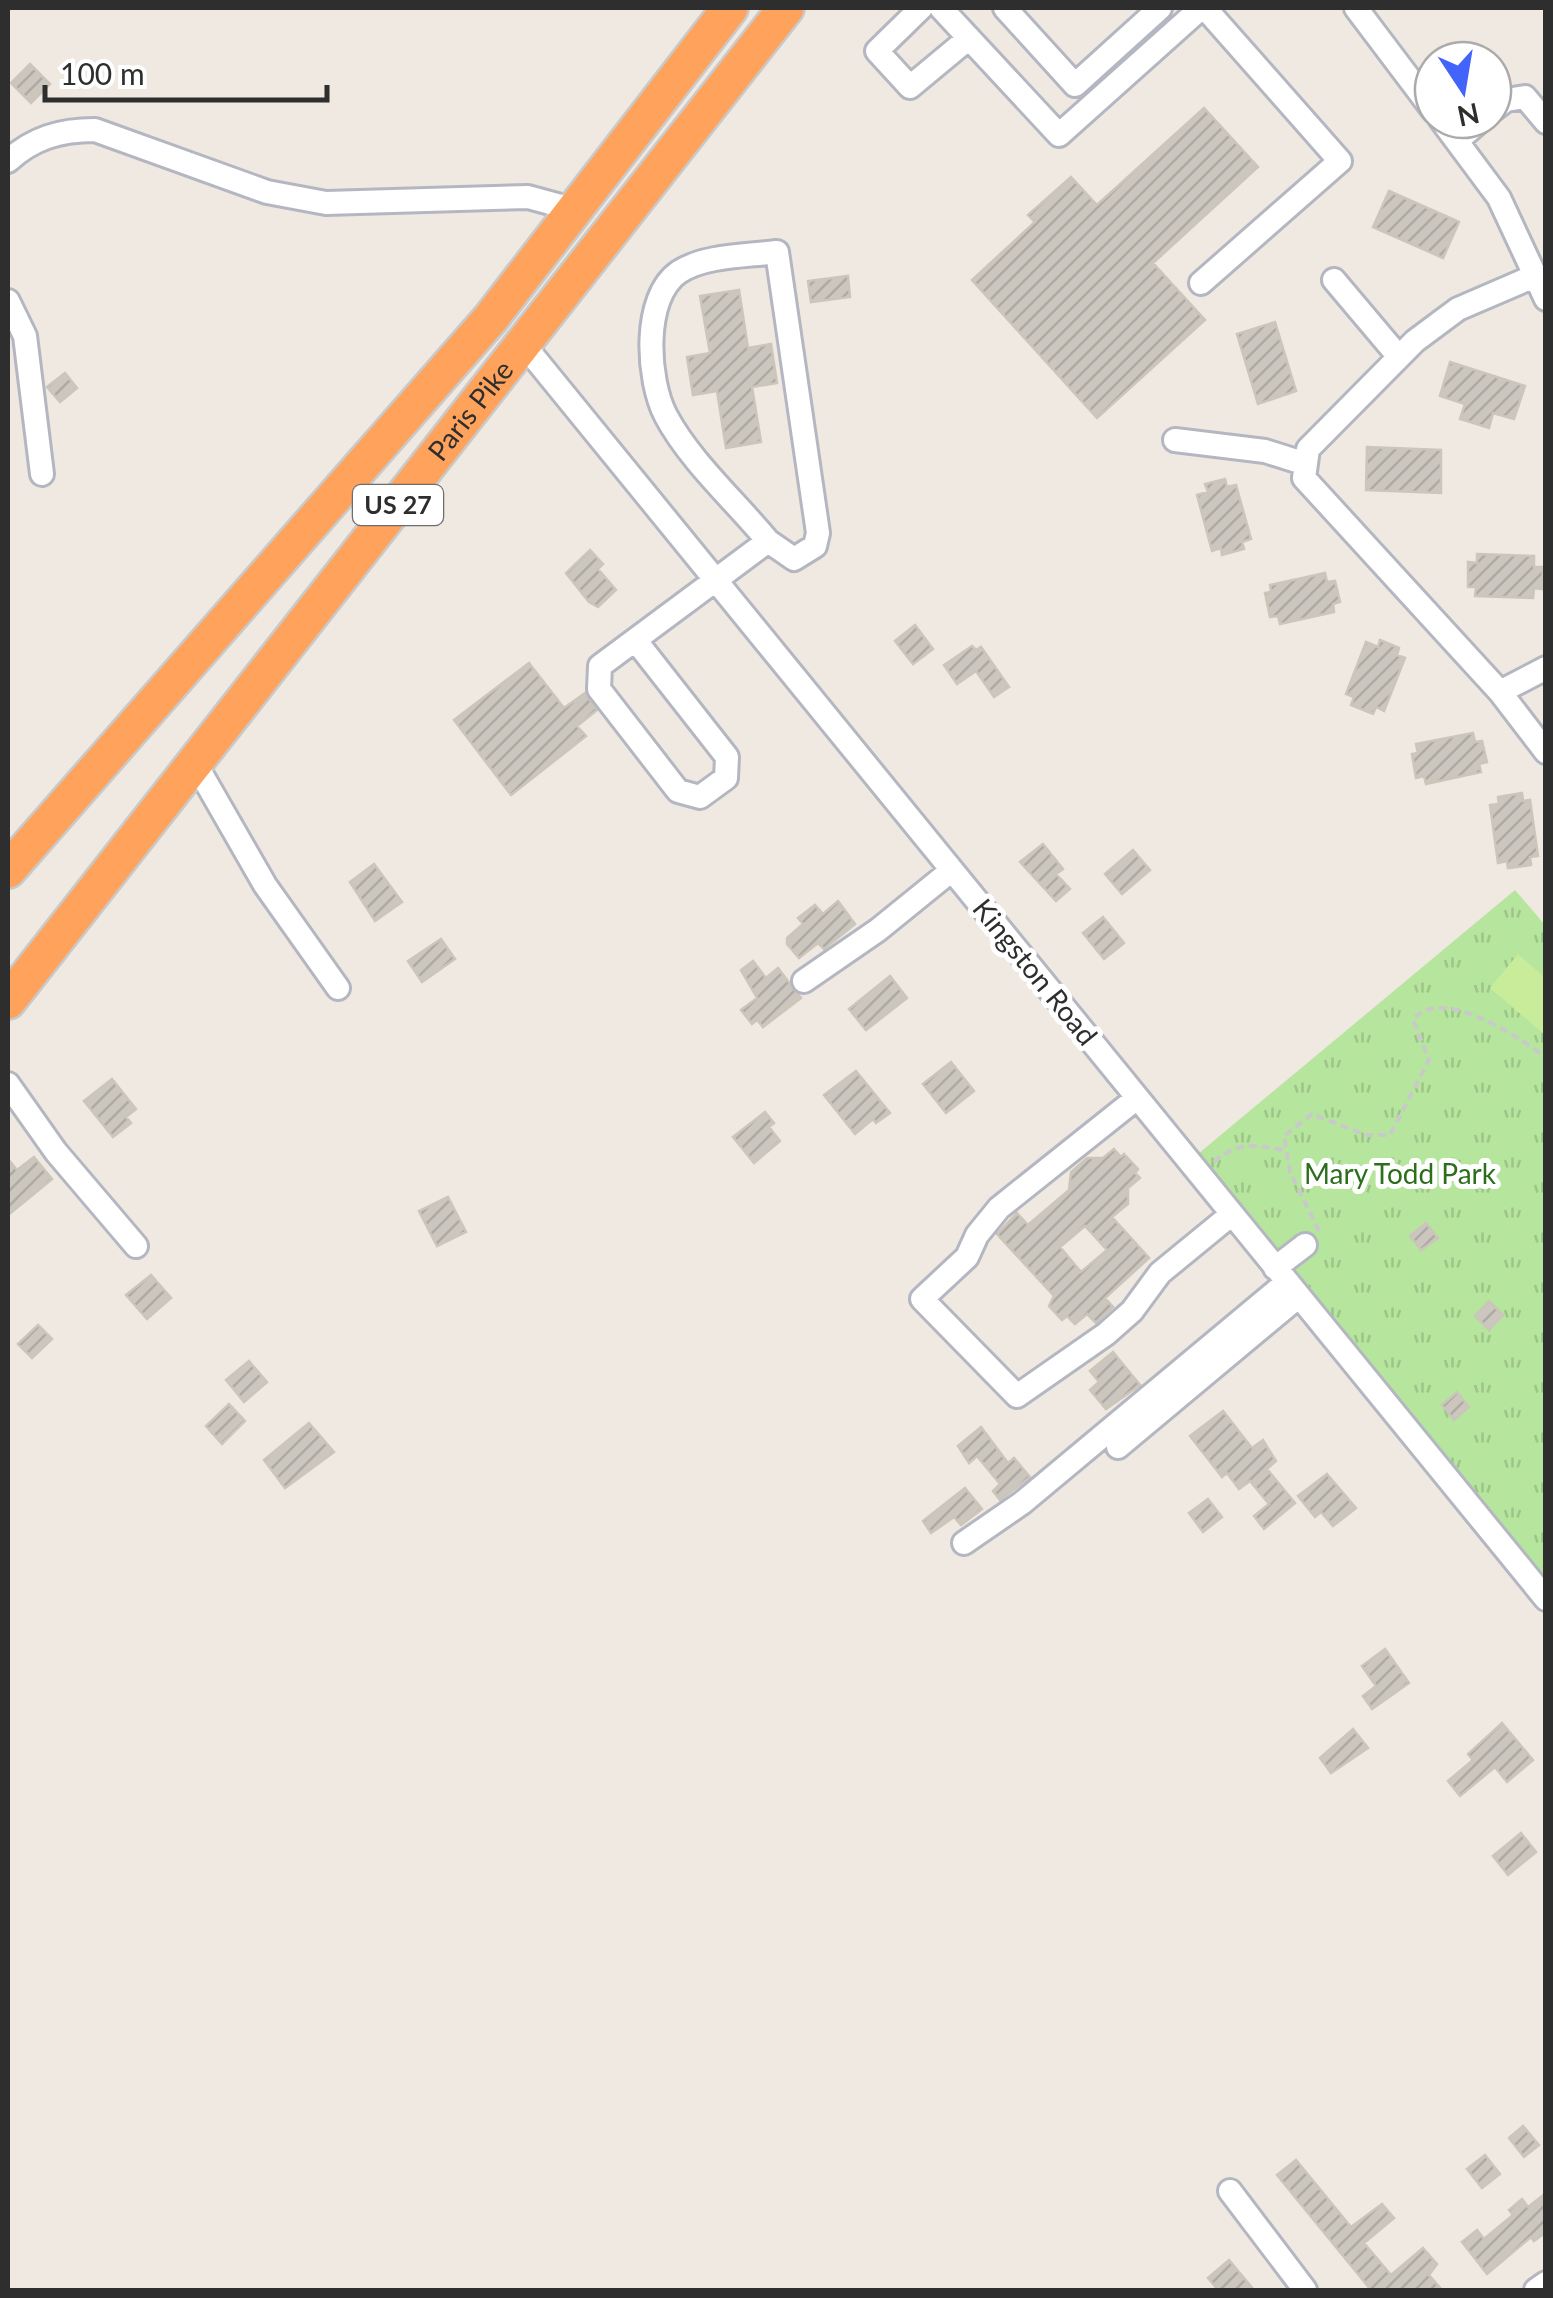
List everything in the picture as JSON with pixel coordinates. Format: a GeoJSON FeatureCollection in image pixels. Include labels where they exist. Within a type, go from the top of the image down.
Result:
{"type":"FeatureCollection","features":[{"type":"Feature","properties":{"kind":"highway","name":"Paris Pike"},"geometry":{"type":"LineString","coordinates":[[8,870],[491,318],[572,208],[730,8]]}},
{"type":"Feature","properties":{"kind":"highway","name":"Paris Pike"},"geometry":{"type":"LineString","coordinates":[[8,1002],[786,8]]}},
{"type":"Feature","properties":{"kind":"highway"},"geometry":{"type":"LineString","coordinates":[[491,318],[524,345]]}},
{"type":"Feature","properties":{"kind":"street"},"geometry":{"type":"LineString","coordinates":[[920,8],[878,51],[910,87],[969,38]]}},
{"type":"Feature","properties":{"kind":"street"},"geometry":{"type":"LineString","coordinates":[[941,8],[1058,135],[1203,8],[1340,161],[1201,284]]}},
{"type":"Feature","properties":{"kind":"street"},"geometry":{"type":"LineString","coordinates":[[1004,8],[1075,85],[1156,9],[1174,31]]}},
{"type":"Feature","properties":{"kind":"street"},"geometry":{"type":"LineString","coordinates":[[1356,8],[1413,84]]}},
{"type":"Feature","properties":{"kind":"street"},"geometry":{"type":"LineString","coordinates":[[1513,99],[1524,97],[1546,122]]}},
{"type":"Feature","properties":{"kind":"street"},"geometry":{"type":"LineString","coordinates":[[8,161],[41,138],[65,130],[94,130],[234,181],[326,203],[528,196],[572,208]]}},
{"type":"Feature","properties":{"kind":"street"},"geometry":{"type":"LineString","coordinates":[[1456,141],[1499,198],[1546,299]]}},
{"type":"Feature","properties":{"kind":"street"},"geometry":{"type":"LineString","coordinates":[[777,252],[818,533],[806,555],[794,559],[768,541],[664,412],[650,341],[662,290],[678,273],[697,264],[777,252]]}},
{"type":"Feature","properties":{"kind":"street"},"geometry":{"type":"LineString","coordinates":[[1538,276],[1458,310],[1399,356],[1308,449],[1303,463],[1304,478],[1500,692],[1546,752]]}},
{"type":"Feature","properties":{"kind":"street"},"geometry":{"type":"LineString","coordinates":[[1334,280],[1399,356]]}},
{"type":"Feature","properties":{"kind":"street"},"geometry":{"type":"LineString","coordinates":[[8,301],[25,336],[42,474]]}},
{"type":"Feature","properties":{"kind":"street","name":"Kingston Road"},"geometry":{"type":"LineString","coordinates":[[524,345],[1546,1599]]}},
{"type":"Feature","properties":{"kind":"street"},"geometry":{"type":"LineString","coordinates":[[1175,440],[1264,451],[1303,463]]}},
{"type":"Feature","properties":{"kind":"street"},"geometry":{"type":"LineString","coordinates":[[636,640],[726,757],[726,778],[700,797],[678,791],[599,689],[600,666],[636,640],[718,582],[768,541]]}},
{"type":"Feature","properties":{"kind":"street"},"geometry":{"type":"LineString","coordinates":[[1500,692],[1546,668]]}},
{"type":"Feature","properties":{"kind":"street"},"geometry":{"type":"LineString","coordinates":[[195,763],[265,886],[338,988]]}},
{"type":"Feature","properties":{"kind":"street"},"geometry":{"type":"LineString","coordinates":[[804,981],[878,930],[952,870]]}},
{"type":"Feature","properties":{"kind":"street"},"geometry":{"type":"LineString","coordinates":[[8,1084],[56,1152],[136,1246]]}},
{"type":"Feature","properties":{"kind":"street"},"geometry":{"type":"LineString","coordinates":[[1138,1098],[1000,1208],[977,1235],[967,1258],[922,1299],[1017,1396],[1106,1334],[1132,1311],[1160,1273],[1232,1214]]}},
{"type":"Feature","properties":{"kind":"street"},"geometry":{"type":"LineString","coordinates":[[1118,1447],[1287,1282],[1305,1245]]}},
{"type":"Feature","properties":{"kind":"street"},"geometry":{"type":"LineString","coordinates":[[964,1543],[1022,1503],[1287,1282]]}},
{"type":"Feature","properties":{"kind":"street"},"geometry":{"type":"LineString","coordinates":[[1230,2191],[1305,2290]]}},
{"type":"Feature","properties":{"kind":"street"},"geometry":{"type":"LineString","coordinates":[[1536,2290],[1546,2283]]}},
{"type":"Feature","properties":{"kind":"path"},"geometry":{"type":"LineString","coordinates":[[1305,1245],[1319,1231],[1283,1150],[1284,1136],[1312,1114],[1366,1135],[1390,1136],[1429,1060],[1413,1020],[1417,1013],[1430,1009],[1473,1015],[1546,1058]]}},
{"type":"Feature","properties":{"kind":"path"},"geometry":{"type":"LineString","coordinates":[[1209,1166],[1231,1147],[1248,1143],[1283,1150]]}},
{"type":"Feature","properties":{"kind":"green space","name":"Mary Todd Park"},"geometry":{"type":"Polygon","coordinates":[[[1515,890],[1545,925],[1545,1585],[1198,1154],[1515,890]]]}},
{"type":"Feature","properties":{"kind":"green space"},"geometry":{"type":"Polygon","coordinates":[[[1518,954],[1545,978],[1545,1035],[1490,988],[1518,954]]]}},
{"type":"Feature","properties":{"kind":"building"},"geometry":{"type":"Polygon","coordinates":[[[30,64],[50,84],[31,103],[11,83],[30,64]]]}},
{"type":"Feature","properties":{"kind":"building"},"geometry":{"type":"Polygon","coordinates":[[[1204,108],[1258,167],[1153,263],[1205,320],[1097,418],[972,280],[1035,222],[1028,215],[1071,177],[1097,205],[1204,108]]]}},
{"type":"Feature","properties":{"kind":"building"},"geometry":{"type":"Polygon","coordinates":[[[1389,191],[1459,222],[1443,258],[1373,227],[1389,191]]]}},
{"type":"Feature","properties":{"kind":"building"},"geometry":{"type":"Polygon","coordinates":[[[848,276],[850,297],[811,302],[808,281],[848,276]]]}},
{"type":"Feature","properties":{"kind":"building"},"geometry":{"type":"Polygon","coordinates":[[[739,290],[748,348],[771,344],[777,383],[752,387],[761,442],[726,448],[717,391],[693,395],[687,357],[710,353],[700,296],[739,290]]]}},
{"type":"Feature","properties":{"kind":"building"},"geometry":{"type":"Polygon","coordinates":[[[1275,322],[1296,391],[1258,404],[1237,334],[1275,322]]]}},
{"type":"Feature","properties":{"kind":"building"},"geometry":{"type":"Polygon","coordinates":[[[1450,362],[1525,386],[1514,419],[1493,413],[1489,428],[1460,419],[1465,404],[1440,396],[1450,362]]]}},
{"type":"Feature","properties":{"kind":"building"},"geometry":{"type":"Polygon","coordinates":[[[65,373],[77,388],[60,402],[47,387],[65,373]]]}},
{"type":"Feature","properties":{"kind":"building"},"geometry":{"type":"Polygon","coordinates":[[[1367,447],[1441,450],[1441,493],[1366,490],[1367,447]]]}},
{"type":"Feature","properties":{"kind":"building"},"geometry":{"type":"Polygon","coordinates":[[[1225,479],[1227,487],[1236,485],[1251,539],[1242,542],[1244,549],[1222,555],[1221,548],[1212,551],[1197,495],[1208,492],[1205,484],[1225,479]]]}},
{"type":"Feature","properties":{"kind":"building"},"geometry":{"type":"Polygon","coordinates":[[[590,550],[603,564],[598,569],[616,590],[598,607],[589,602],[566,573],[590,550]]]}},
{"type":"Feature","properties":{"kind":"building"},"geometry":{"type":"Polygon","coordinates":[[[1477,554],[1534,556],[1534,567],[1543,567],[1542,589],[1534,588],[1533,598],[1475,596],[1476,587],[1468,587],[1468,562],[1477,563],[1477,554]]]}},
{"type":"Feature","properties":{"kind":"building"},"geometry":{"type":"Polygon","coordinates":[[[1325,573],[1327,582],[1335,581],[1340,602],[1333,604],[1334,612],[1280,624],[1278,616],[1270,617],[1265,593],[1271,592],[1270,585],[1325,573]]]}},
{"type":"Feature","properties":{"kind":"building"},"geometry":{"type":"Polygon","coordinates":[[[915,625],[933,649],[913,664],[895,641],[915,625]]]}},
{"type":"Feature","properties":{"kind":"building"},"geometry":{"type":"Polygon","coordinates":[[[1380,640],[1399,648],[1397,655],[1405,658],[1384,711],[1376,707],[1373,714],[1351,705],[1354,697],[1346,694],[1366,642],[1378,647],[1380,640]]]}},
{"type":"Feature","properties":{"kind":"building"},"geometry":{"type":"Polygon","coordinates":[[[972,646],[976,650],[981,647],[1009,687],[994,697],[976,671],[957,684],[944,665],[972,646]]]}},
{"type":"Feature","properties":{"kind":"building"},"geometry":{"type":"Polygon","coordinates":[[[529,663],[564,708],[585,693],[597,710],[577,726],[586,736],[511,795],[454,720],[529,663]]]}},
{"type":"Feature","properties":{"kind":"building"},"geometry":{"type":"Polygon","coordinates":[[[1473,733],[1475,742],[1482,741],[1487,762],[1479,764],[1481,772],[1426,784],[1424,776],[1416,778],[1412,754],[1418,753],[1416,744],[1473,733]]]}},
{"type":"Feature","properties":{"kind":"building"},"geometry":{"type":"Polygon","coordinates":[[[1522,793],[1523,801],[1530,800],[1538,856],[1530,857],[1531,865],[1508,868],[1507,861],[1498,863],[1490,805],[1499,804],[1498,797],[1522,793]]]}},
{"type":"Feature","properties":{"kind":"building"},"geometry":{"type":"Polygon","coordinates":[[[1043,844],[1063,869],[1056,874],[1070,889],[1056,901],[1020,862],[1043,844]]]}},
{"type":"Feature","properties":{"kind":"building"},"geometry":{"type":"Polygon","coordinates":[[[1133,850],[1150,870],[1122,894],[1105,874],[1133,850]]]}},
{"type":"Feature","properties":{"kind":"building"},"geometry":{"type":"Polygon","coordinates":[[[374,864],[402,902],[375,921],[350,882],[374,864]]]}},
{"type":"Feature","properties":{"kind":"building"},"geometry":{"type":"Polygon","coordinates":[[[838,901],[855,924],[824,949],[818,943],[799,958],[787,944],[787,938],[803,924],[798,918],[815,905],[823,914],[838,901]]]}},
{"type":"Feature","properties":{"kind":"building"},"geometry":{"type":"Polygon","coordinates":[[[1103,917],[1124,943],[1104,959],[1083,933],[1103,917]]]}},
{"type":"Feature","properties":{"kind":"building"},"geometry":{"type":"Polygon","coordinates":[[[441,939],[455,959],[422,982],[408,961],[441,939]]]}},
{"type":"Feature","properties":{"kind":"building"},"geometry":{"type":"Polygon","coordinates":[[[753,961],[766,978],[778,968],[801,998],[763,1027],[757,1020],[752,1024],[741,1010],[757,998],[741,970],[753,961]]]}},
{"type":"Feature","properties":{"kind":"building"},"geometry":{"type":"Polygon","coordinates":[[[890,976],[907,998],[866,1030],[849,1009],[890,976]]]}},
{"type":"Feature","properties":{"kind":"building"},"geometry":{"type":"Polygon","coordinates":[[[951,1062],[974,1091],[946,1113],[923,1084],[951,1062]]]}},
{"type":"Feature","properties":{"kind":"building"},"geometry":{"type":"Polygon","coordinates":[[[856,1071],[890,1113],[876,1123],[873,1119],[855,1134],[824,1095],[856,1071]]]}},
{"type":"Feature","properties":{"kind":"building"},"geometry":{"type":"Polygon","coordinates":[[[112,1079],[136,1109],[126,1117],[131,1123],[113,1137],[84,1101],[112,1079]]]}},
{"type":"Feature","properties":{"kind":"building"},"geometry":{"type":"Polygon","coordinates":[[[765,1112],[774,1123],[769,1127],[780,1141],[754,1163],[733,1137],[765,1112]]]}},
{"type":"Feature","properties":{"kind":"building"},"geometry":{"type":"Polygon","coordinates":[[[1114,1149],[1138,1169],[1135,1173],[1140,1178],[1128,1188],[1128,1204],[1112,1217],[1149,1258],[1105,1298],[1113,1307],[1096,1323],[1087,1314],[1075,1324],[1067,1316],[1062,1320],[1049,1306],[1054,1296],[997,1234],[1017,1213],[1028,1225],[1069,1190],[1071,1172],[1087,1158],[1103,1158],[1114,1149]],[[1085,1226],[1060,1247],[1081,1272],[1107,1250],[1085,1226]]]}},
{"type":"Feature","properties":{"kind":"building"},"geometry":{"type":"Polygon","coordinates":[[[34,1157],[52,1179],[8,1215],[8,1159],[17,1170],[34,1157]]]}},
{"type":"Feature","properties":{"kind":"building"},"geometry":{"type":"Polygon","coordinates":[[[448,1197],[466,1232],[437,1246],[419,1211],[448,1197]]]}},
{"type":"Feature","properties":{"kind":"building"},"geometry":{"type":"Polygon","coordinates":[[[1426,1223],[1438,1238],[1421,1250],[1410,1236],[1426,1223]]]}},
{"type":"Feature","properties":{"kind":"building"},"geometry":{"type":"Polygon","coordinates":[[[151,1275],[171,1298],[147,1319],[126,1295],[151,1275]]]}},
{"type":"Feature","properties":{"kind":"building"},"geometry":{"type":"Polygon","coordinates":[[[1489,1301],[1503,1315],[1489,1330],[1475,1316],[1489,1301]]]}},
{"type":"Feature","properties":{"kind":"building"},"geometry":{"type":"Polygon","coordinates":[[[38,1325],[52,1339],[32,1358],[18,1344],[38,1325]]]}},
{"type":"Feature","properties":{"kind":"building"},"geometry":{"type":"Polygon","coordinates":[[[1113,1352],[1140,1385],[1106,1409],[1090,1390],[1099,1382],[1090,1371],[1113,1352]]]}},
{"type":"Feature","properties":{"kind":"building"},"geometry":{"type":"Polygon","coordinates":[[[249,1361],[267,1382],[244,1402],[226,1380],[249,1361]]]}},
{"type":"Feature","properties":{"kind":"building"},"geometry":{"type":"Polygon","coordinates":[[[1457,1392],[1469,1407],[1454,1420],[1442,1405],[1457,1392]]]}},
{"type":"Feature","properties":{"kind":"building"},"geometry":{"type":"Polygon","coordinates":[[[229,1404],[245,1421],[222,1444],[206,1426],[229,1404]]]}},
{"type":"Feature","properties":{"kind":"building"},"geometry":{"type":"Polygon","coordinates":[[[1223,1411],[1252,1448],[1263,1440],[1276,1461],[1267,1469],[1295,1503],[1264,1529],[1254,1516],[1269,1504],[1250,1481],[1239,1489],[1227,1473],[1222,1477],[1190,1436],[1223,1411]]]}},
{"type":"Feature","properties":{"kind":"building"},"geometry":{"type":"Polygon","coordinates":[[[309,1423],[334,1452],[285,1488],[264,1460],[309,1423]]]}},
{"type":"Feature","properties":{"kind":"building"},"geometry":{"type":"Polygon","coordinates":[[[981,1427],[1008,1463],[1014,1458],[1030,1477],[1000,1500],[993,1491],[1000,1484],[977,1456],[969,1463],[958,1446],[981,1427]]]}},
{"type":"Feature","properties":{"kind":"building"},"geometry":{"type":"Polygon","coordinates":[[[1327,1474],[1356,1508],[1333,1526],[1321,1512],[1315,1517],[1298,1496],[1327,1474]]]}},
{"type":"Feature","properties":{"kind":"building"},"geometry":{"type":"Polygon","coordinates":[[[965,1488],[982,1509],[961,1525],[954,1517],[931,1533],[923,1521],[965,1488]]]}},
{"type":"Feature","properties":{"kind":"building"},"geometry":{"type":"Polygon","coordinates":[[[1208,1499],[1222,1517],[1203,1532],[1189,1513],[1208,1499]]]}},
{"type":"Feature","properties":{"kind":"building"},"geometry":{"type":"Polygon","coordinates":[[[1385,1649],[1409,1683],[1372,1709],[1363,1696],[1376,1686],[1362,1666],[1385,1649]]]}},
{"type":"Feature","properties":{"kind":"building"},"geometry":{"type":"Polygon","coordinates":[[[1502,1723],[1533,1760],[1507,1782],[1495,1767],[1460,1796],[1448,1781],[1473,1760],[1468,1754],[1502,1723]]]}},
{"type":"Feature","properties":{"kind":"building"},"geometry":{"type":"Polygon","coordinates":[[[1353,1729],[1368,1748],[1331,1773],[1320,1758],[1353,1729]]]}},
{"type":"Feature","properties":{"kind":"building"},"geometry":{"type":"Polygon","coordinates":[[[1521,1833],[1536,1852],[1508,1875],[1493,1856],[1521,1833]]]}},
{"type":"Feature","properties":{"kind":"building"},"geometry":{"type":"Polygon","coordinates":[[[1523,2126],[1539,2145],[1524,2157],[1509,2138],[1523,2126]]]}},
{"type":"Feature","properties":{"kind":"building"},"geometry":{"type":"Polygon","coordinates":[[[1485,2155],[1500,2174],[1482,2188],[1467,2169],[1485,2155]]]}},
{"type":"Feature","properties":{"kind":"building"},"geometry":{"type":"Polygon","coordinates":[[[1296,2160],[1351,2227],[1382,2204],[1394,2218],[1364,2243],[1391,2275],[1423,2248],[1437,2264],[1429,2275],[1442,2290],[1371,2290],[1277,2175],[1296,2160]]]}},
{"type":"Feature","properties":{"kind":"building"},"geometry":{"type":"Polygon","coordinates":[[[1546,2193],[1546,2232],[1534,2241],[1531,2237],[1487,2274],[1462,2242],[1477,2230],[1484,2239],[1513,2215],[1509,2210],[1522,2199],[1528,2207],[1546,2193]]]}},
{"type":"Feature","properties":{"kind":"building"},"geometry":{"type":"Polygon","coordinates":[[[1229,2260],[1254,2290],[1218,2290],[1208,2278],[1229,2260]]]}}]}
